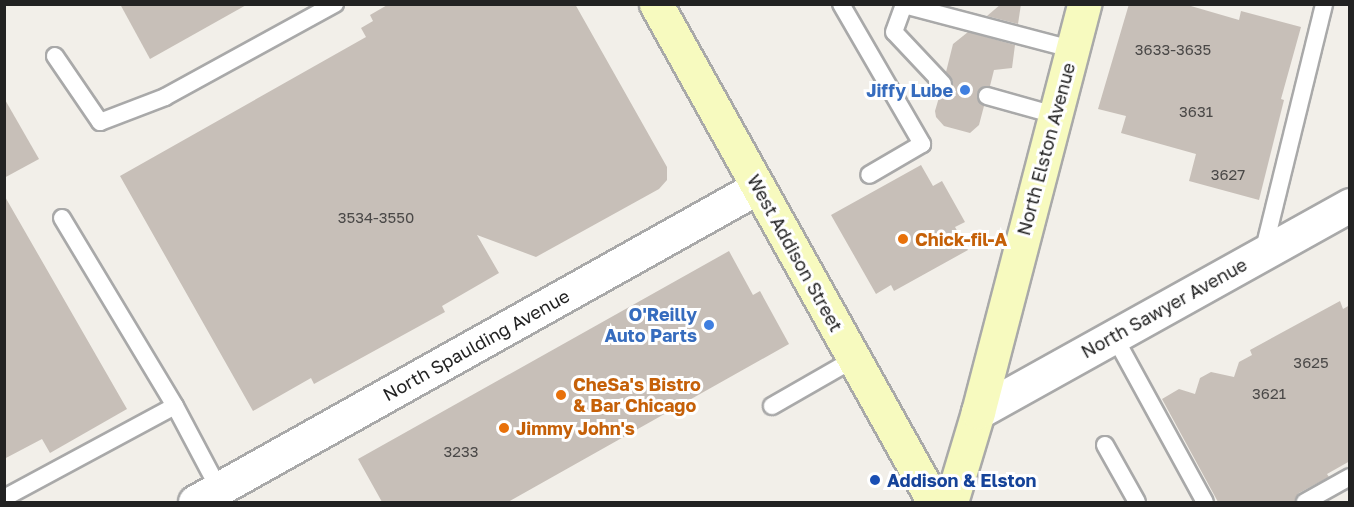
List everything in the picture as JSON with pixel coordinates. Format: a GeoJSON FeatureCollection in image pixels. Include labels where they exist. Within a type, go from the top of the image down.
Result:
{"type":"FeatureCollection","features":[{"type":"Feature","properties":{"kind":"main road","name":"West Addison Street"},"geometry":{"type":"LineString","coordinates":[[656,4],[934,502]]}},
{"type":"Feature","properties":{"kind":"main road","name":"North Elston Avenue"},"geometry":{"type":"LineString","coordinates":[[951,502],[978,412],[1084,4]]}},
{"type":"Feature","properties":{"kind":"street","name":"North Spaulding Avenue"},"geometry":{"type":"LineString","coordinates":[[207,496],[758,187]]}},
{"type":"Feature","properties":{"kind":"street","name":"North Sawyer Avenue"},"geometry":{"type":"LineString","coordinates":[[978,412],[1350,205]]}},
{"type":"Feature","properties":{"kind":"lane"},"geometry":{"type":"LineString","coordinates":[[55,56],[100,122],[165,97],[335,4]]}},
{"type":"Feature","properties":{"kind":"lane"},"geometry":{"type":"LineString","coordinates":[[841,4],[922,144],[869,175]]}},
{"type":"Feature","properties":{"kind":"lane"},"geometry":{"type":"LineString","coordinates":[[1263,253],[1324,4]]}},
{"type":"Feature","properties":{"kind":"lane"},"geometry":{"type":"LineString","coordinates":[[943,84],[894,32],[903,5],[1072,49]]}},
{"type":"Feature","properties":{"kind":"lane"},"geometry":{"type":"LineString","coordinates":[[987,96],[1055,116]]}},
{"type":"Feature","properties":{"kind":"lane"},"geometry":{"type":"LineString","coordinates":[[62,218],[175,406],[207,496]]}},
{"type":"Feature","properties":{"kind":"lane"},"geometry":{"type":"LineString","coordinates":[[1114,336],[1205,502]]}},
{"type":"Feature","properties":{"kind":"lane"},"geometry":{"type":"LineString","coordinates":[[772,406],[854,358]]}},
{"type":"Feature","properties":{"kind":"lane"},"geometry":{"type":"LineString","coordinates":[[4,498],[175,406]]}},
{"type":"Feature","properties":{"kind":"lane"},"geometry":{"type":"LineString","coordinates":[[1105,445],[1137,502]]}},
{"type":"Feature","properties":{"kind":"lane"},"geometry":{"type":"LineString","coordinates":[[1305,502],[1350,477]]}},
{"type":"Feature","properties":{"kind":"building"},"geometry":{"type":"Polygon","coordinates":[[[120,4],[248,4],[150,59],[120,4]]]}},
{"type":"Feature","properties":{"kind":"building"},"geometry":{"type":"Polygon","coordinates":[[[389,4],[575,4],[667,167],[667,180],[659,189],[536,257],[477,235],[499,273],[442,306],[445,312],[314,384],[311,378],[253,411],[120,176],[366,37],[361,28],[373,21],[370,15],[389,4]]]}},
{"type":"Feature","properties":{"kind":"building"},"geometry":{"type":"Polygon","coordinates":[[[1001,4],[1021,4],[1018,24],[987,16],[1001,4]]]}},
{"type":"Feature","properties":{"kind":"building"},"geometry":{"type":"Polygon","coordinates":[[[1129,4],[1184,4],[1239,20],[1241,11],[1301,27],[1281,99],[1284,100],[1259,200],[1189,181],[1196,154],[1121,133],[1126,116],[1098,109],[1129,4]]]}},
{"type":"Feature","properties":{"kind":"building","name":"Jiffy Lube"},"geometry":{"type":"Polygon","coordinates":[[[968,32],[1015,45],[1012,68],[994,70],[990,86],[984,86],[977,93],[977,99],[984,106],[979,125],[970,133],[944,126],[936,117],[935,111],[940,94],[950,92],[953,86],[953,81],[946,72],[953,44],[968,32]]]}},
{"type":"Feature","properties":{"kind":"building"},"geometry":{"type":"Polygon","coordinates":[[[4,98],[39,159],[4,178],[4,98]]]}},
{"type":"Feature","properties":{"kind":"building","name":"Chick-fil-A"},"geometry":{"type":"Polygon","coordinates":[[[921,165],[933,186],[942,181],[965,222],[955,227],[968,250],[894,291],[891,285],[876,294],[831,215],[921,165]]]}},
{"type":"Feature","properties":{"kind":"building"},"geometry":{"type":"Polygon","coordinates":[[[4,195],[127,409],[50,453],[42,439],[4,459],[4,195]]]}},
{"type":"Feature","properties":{"kind":"building"},"geometry":{"type":"Polygon","coordinates":[[[729,251],[753,295],[760,291],[789,344],[508,502],[382,502],[358,459],[729,251]]]}},
{"type":"Feature","properties":{"kind":"building"},"geometry":{"type":"Polygon","coordinates":[[[1340,301],[1343,309],[1350,305],[1350,461],[1327,474],[1329,477],[1299,493],[1295,502],[1218,502],[1162,399],[1179,389],[1195,394],[1200,378],[1211,372],[1234,377],[1239,362],[1252,355],[1250,350],[1340,301]]]}},
{"type":"Feature","properties":{"kind":"place","name":"Jiffy Lube"},"geometry":{"type":"Point","coordinates":[965,90]}},
{"type":"Feature","properties":{"kind":"place","name":"Chick-fil-A"},"geometry":{"type":"Point","coordinates":[903,239]}},
{"type":"Feature","properties":{"kind":"place","name":"O'Reilly Auto Parts"},"geometry":{"type":"Point","coordinates":[709,325]}},
{"type":"Feature","properties":{"kind":"place","name":"CheSa's Bistro & Bar Chicago"},"geometry":{"type":"Point","coordinates":[561,395]}},
{"type":"Feature","properties":{"kind":"place","name":"Jimmy John's"},"geometry":{"type":"Point","coordinates":[504,428]}},
{"type":"Feature","properties":{"kind":"place","name":"Addison & Elston"},"geometry":{"type":"Point","coordinates":[875,480]}}]}
